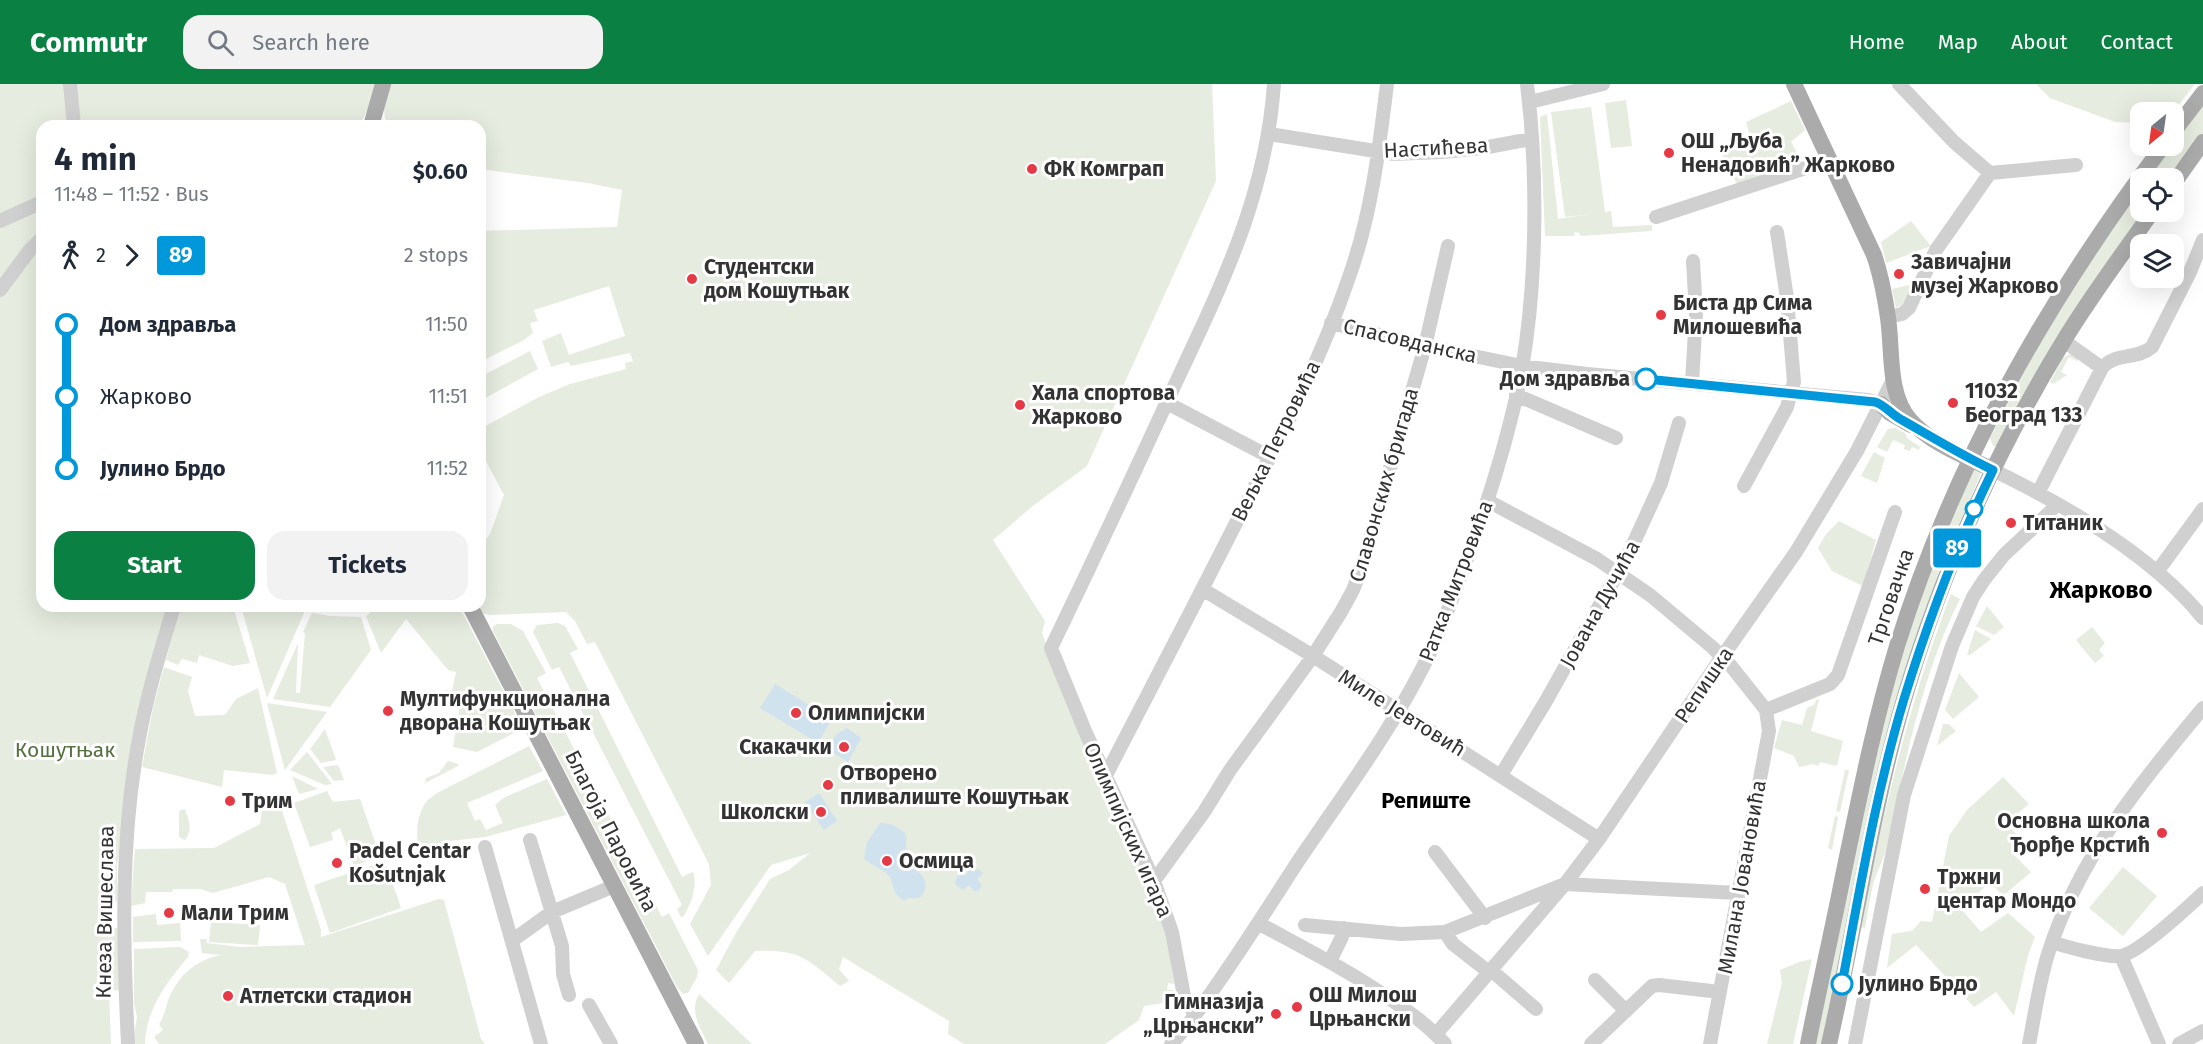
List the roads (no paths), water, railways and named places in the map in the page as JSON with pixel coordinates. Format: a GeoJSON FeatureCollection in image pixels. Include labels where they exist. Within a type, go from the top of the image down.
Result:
{"type":"FeatureCollection","features":[{"type":"Feature","properties":{"kind":"main road"},"geometry":{"type":"LineString","coordinates":[[373,120],[383,84]]}},
{"type":"Feature","properties":{"kind":"main road"},"geometry":{"type":"LineString","coordinates":[[1794,84],[1874,255],[1888,317],[1893,380],[1903,417]]}},
{"type":"Feature","properties":{"kind":"main road"},"geometry":{"type":"LineString","coordinates":[[2184,118],[2203,93]]}},
{"type":"Feature","properties":{"kind":"main road"},"geometry":{"type":"LineString","coordinates":[[2184,168],[2203,142]]}},
{"type":"Feature","properties":{"kind":"main road","name":"Трговачка"},"geometry":{"type":"LineString","coordinates":[[1808,1044],[1864,771],[1880,708],[1917,587],[1947,510],[1970,459],[2041,324],[2111,216],[2156,156]]}},
{"type":"Feature","properties":{"kind":"main road","name":"Трговачка"},"geometry":{"type":"LineString","coordinates":[[1829,1044],[1870,841],[1904,700],[1952,560],[1993,470],[2064,340],[2145,222]]}},
{"type":"Feature","properties":{"kind":"main road"},"geometry":{"type":"LineString","coordinates":[[1881,404],[1892,406],[1920,429],[1993,470]]}},
{"type":"Feature","properties":{"kind":"main road","name":"Благоја Паровића"},"geometry":{"type":"LineString","coordinates":[[473,612],[696,1044]]}},
{"type":"Feature","properties":{"kind":"street"},"geometry":{"type":"LineString","coordinates":[[70,84],[73,120]]}},
{"type":"Feature","properties":{"kind":"street"},"geometry":{"type":"LineString","coordinates":[[1270,457],[1167,403],[1218,292],[1253,201],[1269,134],[1274,84]]}},
{"type":"Feature","properties":{"kind":"street","name":"Вељка Петровића"},"geometry":{"type":"LineString","coordinates":[[1105,777],[1302,395],[1349,279],[1360,240],[1378,153],[1387,84]]}},
{"type":"Feature","properties":{"kind":"street","name":"Ратка Митровића"},"geometry":{"type":"LineString","coordinates":[[1171,1044],[1195,1015],[1258,923],[1398,710],[1436,640],[1488,501],[1522,366],[1533,246],[1532,139],[1527,84]]}},
{"type":"Feature","properties":{"kind":"street"},"geometry":{"type":"LineString","coordinates":[[1530,102],[1603,84]]}},
{"type":"Feature","properties":{"kind":"street"},"geometry":{"type":"LineString","coordinates":[[1899,84],[1942,130],[1990,173],[2076,165]]}},
{"type":"Feature","properties":{"kind":"street","name":"Настићева"},"geometry":{"type":"LineString","coordinates":[[1269,134],[1378,153],[1443,152],[1483,148],[1532,139]]}},
{"type":"Feature","properties":{"kind":"street"},"geometry":{"type":"LineString","coordinates":[[1656,217],[1830,160]]}},
{"type":"Feature","properties":{"kind":"street"},"geometry":{"type":"LineString","coordinates":[[1888,317],[1902,314],[1909,308],[1936,250],[1990,173]]}},
{"type":"Feature","properties":{"kind":"street"},"geometry":{"type":"LineString","coordinates":[[0,221],[36,205]]}},
{"type":"Feature","properties":{"kind":"street"},"geometry":{"type":"LineString","coordinates":[[1744,486],[1787,407],[1792,393],[1794,371],[1777,232]]}},
{"type":"Feature","properties":{"kind":"street"},"geometry":{"type":"LineString","coordinates":[[2038,493],[2102,368],[2111,359],[2145,352],[2152,347],[2190,272],[2203,240]]}},
{"type":"Feature","properties":{"kind":"street"},"geometry":{"type":"LineString","coordinates":[[0,290],[36,244]]}},
{"type":"Feature","properties":{"kind":"street","name":"Славонских бригада"},"geometry":{"type":"LineString","coordinates":[[1154,881],[1313,656],[1341,612],[1359,576],[1425,346],[1448,246]]}},
{"type":"Feature","properties":{"kind":"street"},"geometry":{"type":"LineString","coordinates":[[1692,383],[1696,313],[1693,261]]}},
{"type":"Feature","properties":{"kind":"street","name":"Спасовданска"},"geometry":{"type":"LineString","coordinates":[[1331,323],[1522,366],[1868,400],[1881,404]]}},
{"type":"Feature","properties":{"kind":"street"},"geometry":{"type":"LineString","coordinates":[[2064,340],[2102,368]]}},
{"type":"Feature","properties":{"kind":"street","name":"Репишка"},"geometry":{"type":"LineString","coordinates":[[1440,1039],[1599,839],[1796,552],[1867,432],[1893,380]]}},
{"type":"Feature","properties":{"kind":"street"},"geometry":{"type":"LineString","coordinates":[[1516,395],[1616,438]]}},
{"type":"Feature","properties":{"kind":"street","name":"Олимпијских игара"},"geometry":{"type":"LineString","coordinates":[[1167,403],[1051,648],[1105,777],[1154,881],[1172,932],[1184,996],[1195,1015]]}},
{"type":"Feature","properties":{"kind":"street"},"geometry":{"type":"LineString","coordinates":[[1867,432],[1885,420],[1903,417]]}},
{"type":"Feature","properties":{"kind":"street","name":"Јована Дучића"},"geometry":{"type":"LineString","coordinates":[[1501,775],[1619,572],[1656,496],[1679,423]]}},
{"type":"Feature","properties":{"kind":"street"},"geometry":{"type":"LineString","coordinates":[[1993,470],[2038,493],[2095,527],[2157,572],[2177,589],[2203,618]]}},
{"type":"Feature","properties":{"kind":"street"},"geometry":{"type":"LineString","coordinates":[[1488,501],[1619,572],[1722,657],[1766,710],[1830,684],[1838,675],[1895,512]]}},
{"type":"Feature","properties":{"kind":"street"},"geometry":{"type":"LineString","coordinates":[[1855,1044],[1904,795],[1952,646],[1973,597],[1984,580],[2004,555],[2056,504]]}},
{"type":"Feature","properties":{"kind":"street"},"geometry":{"type":"LineString","coordinates":[[2157,572],[2203,509]]}},
{"type":"Feature","properties":{"kind":"street","name":"Миле Јевтовић"},"geometry":{"type":"LineString","coordinates":[[1202,589],[1313,656],[1599,839]]}},
{"type":"Feature","properties":{"kind":"street","name":"Кнеза Вишеслава"},"geometry":{"type":"LineString","coordinates":[[128,1044],[124,909],[129,816],[140,731],[172,612]]}},
{"type":"Feature","properties":{"kind":"street"},"geometry":{"type":"LineString","coordinates":[[2029,1044],[2043,971],[2052,942],[2074,892],[2103,836],[2124,805],[2203,708]]}},
{"type":"Feature","properties":{"kind":"street","name":"Милана Јовановића"},"geometry":{"type":"LineString","coordinates":[[1710,1044],[1769,731],[1766,710]]}},
{"type":"Feature","properties":{"kind":"street"},"geometry":{"type":"LineString","coordinates":[[530,840],[562,946],[563,974],[569,995]]}},
{"type":"Feature","properties":{"kind":"street"},"geometry":{"type":"LineString","coordinates":[[485,847],[541,1044]]}},
{"type":"Feature","properties":{"kind":"street"},"geometry":{"type":"LineString","coordinates":[[1435,852],[1485,918]]}},
{"type":"Feature","properties":{"kind":"street"},"geometry":{"type":"LineString","coordinates":[[1305,925],[1401,934],[1445,932],[1485,918],[1565,884],[1738,893]]}},
{"type":"Feature","properties":{"kind":"street"},"geometry":{"type":"LineString","coordinates":[[513,940],[552,912],[615,886]]}},
{"type":"Feature","properties":{"kind":"street"},"geometry":{"type":"LineString","coordinates":[[2052,942],[2121,956],[2141,945],[2203,893]]}},
{"type":"Feature","properties":{"kind":"street"},"geometry":{"type":"LineString","coordinates":[[1258,923],[1330,961],[1406,1010],[1440,1039]]}},
{"type":"Feature","properties":{"kind":"street"},"geometry":{"type":"LineString","coordinates":[[1330,961],[1344,928]]}},
{"type":"Feature","properties":{"kind":"street"},"geometry":{"type":"LineString","coordinates":[[1445,932],[1453,944],[1536,1009]]}},
{"type":"Feature","properties":{"kind":"street"},"geometry":{"type":"LineString","coordinates":[[2121,956],[2159,1044]]}},
{"type":"Feature","properties":{"kind":"street"},"geometry":{"type":"LineString","coordinates":[[1595,980],[1626,1011]]}},
{"type":"Feature","properties":{"kind":"street"},"geometry":{"type":"LineString","coordinates":[[1591,1044],[1652,986],[1720,992]]}},
{"type":"Feature","properties":{"kind":"street"},"geometry":{"type":"LineString","coordinates":[[589,1005],[611,1044]]}},
{"type":"Feature","properties":{"kind":"street"},"geometry":{"type":"LineString","coordinates":[[2180,1044],[2203,1031]]}},
{"type":"Feature","properties":{"kind":"water","name":"Олимпијски"},"geometry":{"type":"Polygon","coordinates":[[[775,684],[832,719],[818,743],[760,708],[775,684]]]}},
{"type":"Feature","properties":{"kind":"water","name":"Скакачки"},"geometry":{"type":"Polygon","coordinates":[[[847,728],[861,738],[848,762],[832,752],[833,740],[839,732],[847,728]]]}},
{"type":"Feature","properties":{"kind":"water","name":"Школски"},"geometry":{"type":"Polygon","coordinates":[[[819,793],[837,821],[824,830],[805,802],[819,793]]]}},
{"type":"Feature","properties":{"kind":"water","name":"Осмица"},"geometry":{"type":"Polygon","coordinates":[[[880,823],[887,823],[906,834],[907,858],[926,884],[920,897],[907,898],[905,901],[901,899],[889,876],[864,858],[867,842],[880,823]]]}},
{"type":"Feature","properties":{"kind":"water"},"geometry":{"type":"Polygon","coordinates":[[[965,860],[973,873],[978,868],[983,874],[977,879],[982,885],[978,891],[974,891],[969,885],[963,890],[956,885],[955,881],[958,876],[968,873],[967,866],[962,863],[965,860]]]}},
{"type":"Feature","properties":{"kind":"place","name":"ОШ „Љуба Ненадовић” Жарково"},"geometry":{"type":"Point","coordinates":[1669,153]}},
{"type":"Feature","properties":{"kind":"place","name":"ФК Комграп"},"geometry":{"type":"Point","coordinates":[1032,169]}},
{"type":"Feature","properties":{"kind":"place","name":"Завичајни музеј Жарково"},"geometry":{"type":"Point","coordinates":[1899,274]}},
{"type":"Feature","properties":{"kind":"place","name":"Студентски дом Кошутњак"},"geometry":{"type":"Point","coordinates":[692,279]}},
{"type":"Feature","properties":{"kind":"place","name":"Биста др Сима Милошевића"},"geometry":{"type":"Point","coordinates":[1661,315]}},
{"type":"Feature","properties":{"kind":"place","name":"Дом здравља"},"geometry":{"type":"Point","coordinates":[1646,379]}},
{"type":"Feature","properties":{"kind":"place","name":"11032 Београд 133"},"geometry":{"type":"Point","coordinates":[1953,403]}},
{"type":"Feature","properties":{"kind":"place","name":"Хала спортова Жарково"},"geometry":{"type":"Point","coordinates":[1020,405]}},
{"type":"Feature","properties":{"kind":"place","name":"Титаник"},"geometry":{"type":"Point","coordinates":[2011,523]}},
{"type":"Feature","properties":{"kind":"place","name":"Мултифункционална дворана Кошутњак"},"geometry":{"type":"Point","coordinates":[388,711]}},
{"type":"Feature","properties":{"kind":"place","name":"Олимпијски"},"geometry":{"type":"Point","coordinates":[796,713]}},
{"type":"Feature","properties":{"kind":"place","name":"Скакачки"},"geometry":{"type":"Point","coordinates":[844,747]}},
{"type":"Feature","properties":{"kind":"place","name":"Отворено пливалиште Кошутњак"},"geometry":{"type":"Point","coordinates":[828,785]}},
{"type":"Feature","properties":{"kind":"place","name":"Трим"},"geometry":{"type":"Point","coordinates":[230,801]}},
{"type":"Feature","properties":{"kind":"place","name":"Школски"},"geometry":{"type":"Point","coordinates":[821,812]}},
{"type":"Feature","properties":{"kind":"place","name":"Основна школа Ђорђе Крстић"},"geometry":{"type":"Point","coordinates":[2162,833]}},
{"type":"Feature","properties":{"kind":"place","name":"Осмица"},"geometry":{"type":"Point","coordinates":[887,861]}},
{"type":"Feature","properties":{"kind":"place","name":"Padel Centar Košutnjak"},"geometry":{"type":"Point","coordinates":[337,863]}},
{"type":"Feature","properties":{"kind":"place","name":"Тржни центар Мондо"},"geometry":{"type":"Point","coordinates":[1925,889]}},
{"type":"Feature","properties":{"kind":"place","name":"Мали Трим"},"geometry":{"type":"Point","coordinates":[169,913]}},
{"type":"Feature","properties":{"kind":"place","name":"Јулино Брдо"},"geometry":{"type":"Point","coordinates":[1842,984]}},
{"type":"Feature","properties":{"kind":"place","name":"Атлетски стадион"},"geometry":{"type":"Point","coordinates":[228,996]}},
{"type":"Feature","properties":{"kind":"place","name":"ОШ Милош Црњански"},"geometry":{"type":"Point","coordinates":[1297,1007]}},
{"type":"Feature","properties":{"kind":"place","name":"Гимназија „Црњански”"},"geometry":{"type":"Point","coordinates":[1276,1014]}},
{"type":"Feature","properties":{"kind":"district","name":"Жарково"},"geometry":{"type":"Point","coordinates":[2101,590]}},
{"type":"Feature","properties":{"kind":"district","name":"Репиште"},"geometry":{"type":"Point","coordinates":[1426,800]}},
{"type":"Feature","properties":{"kind":"park label","name":"Кошутњак"},"geometry":{"type":"Point","coordinates":[65,750]}}]}
